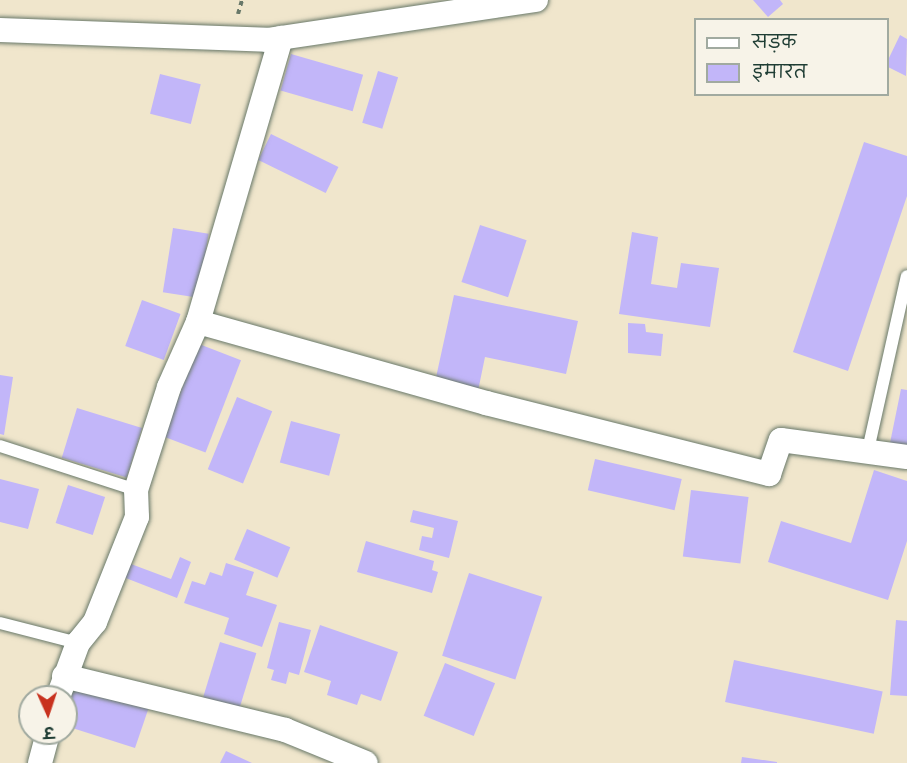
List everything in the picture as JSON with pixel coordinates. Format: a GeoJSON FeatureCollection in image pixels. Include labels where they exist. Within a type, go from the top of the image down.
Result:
{"type":"FeatureCollection","features":[{"type":"Feature","properties":{"kind":"street"},"geometry":{"type":"LineString","coordinates":[[0,30],[267,40],[536,0]]}},
{"type":"Feature","properties":{"kind":"street"},"geometry":{"type":"LineString","coordinates":[[61,685],[78,643],[95,622],[136,517],[136,490],[169,387],[198,322],[281,38]]}},
{"type":"Feature","properties":{"kind":"street"},"geometry":{"type":"LineString","coordinates":[[198,322],[486,403],[769,474],[781,440],[907,457]]}},
{"type":"Feature","properties":{"kind":"street"},"geometry":{"type":"LineString","coordinates":[[78,689],[285,730],[366,763]]}},
{"type":"Feature","properties":{"kind":"street"},"geometry":{"type":"LineString","coordinates":[[40,763],[45,745]]}},
{"type":"Feature","properties":{"kind":"lane"},"geometry":{"type":"LineString","coordinates":[[868,450],[907,276]]}},
{"type":"Feature","properties":{"kind":"lane"},"geometry":{"type":"LineString","coordinates":[[0,446],[136,490]]}},
{"type":"Feature","properties":{"kind":"lane"},"geometry":{"type":"LineString","coordinates":[[0,623],[78,643]]}},
{"type":"Feature","properties":{"kind":"building"},"geometry":{"type":"Polygon","coordinates":[[[753,0],[780,0],[783,4],[768,17],[753,0]]]}},
{"type":"Feature","properties":{"kind":"building"},"geometry":{"type":"Polygon","coordinates":[[[900,35],[907,39],[906,76],[889,68],[889,58],[900,35]]]}},
{"type":"Feature","properties":{"kind":"building"},"geometry":{"type":"Polygon","coordinates":[[[291,54],[363,75],[353,111],[281,91],[291,54]]]}},
{"type":"Feature","properties":{"kind":"building"},"geometry":{"type":"Polygon","coordinates":[[[378,71],[398,77],[382,129],[362,123],[378,71]]]}},
{"type":"Feature","properties":{"kind":"building"},"geometry":{"type":"Polygon","coordinates":[[[160,74],[201,84],[191,124],[150,114],[160,74]]]}},
{"type":"Feature","properties":{"kind":"building"},"geometry":{"type":"Polygon","coordinates":[[[271,134],[338,167],[326,193],[258,160],[271,134]]]}},
{"type":"Feature","properties":{"kind":"building"},"geometry":{"type":"Polygon","coordinates":[[[864,142],[907,156],[907,196],[848,371],[793,352],[864,142]]]}},
{"type":"Feature","properties":{"kind":"building"},"geometry":{"type":"Polygon","coordinates":[[[480,225],[527,240],[508,297],[461,282],[480,225]]]}},
{"type":"Feature","properties":{"kind":"building"},"geometry":{"type":"Polygon","coordinates":[[[173,228],[209,234],[198,298],[163,292],[173,228]]]}},
{"type":"Feature","properties":{"kind":"building"},"geometry":{"type":"Polygon","coordinates":[[[632,232],[658,237],[651,284],[677,288],[681,263],[719,268],[710,327],[619,314],[632,232]]]}},
{"type":"Feature","properties":{"kind":"building"},"geometry":{"type":"Polygon","coordinates":[[[454,295],[578,321],[566,374],[485,357],[478,391],[435,382],[454,295]]]}},
{"type":"Feature","properties":{"kind":"building"},"geometry":{"type":"Polygon","coordinates":[[[142,300],[181,314],[164,360],[125,346],[142,300]]]}},
{"type":"Feature","properties":{"kind":"building"},"geometry":{"type":"Polygon","coordinates":[[[628,323],[645,324],[646,332],[663,334],[661,356],[628,353],[628,323]]]}},
{"type":"Feature","properties":{"kind":"building"},"geometry":{"type":"Polygon","coordinates":[[[199,344],[241,360],[206,453],[164,436],[199,344]]]}},
{"type":"Feature","properties":{"kind":"building"},"geometry":{"type":"Polygon","coordinates":[[[0,375],[13,377],[4,435],[0,434],[0,375]]]}},
{"type":"Feature","properties":{"kind":"building"},"geometry":{"type":"Polygon","coordinates":[[[901,389],[907,390],[907,447],[890,443],[901,389]]]}},
{"type":"Feature","properties":{"kind":"building"},"geometry":{"type":"Polygon","coordinates":[[[237,397],[272,411],[243,484],[208,469],[237,397]]]}},
{"type":"Feature","properties":{"kind":"building"},"geometry":{"type":"Polygon","coordinates":[[[77,408],[142,428],[127,478],[62,458],[77,408]]]}},
{"type":"Feature","properties":{"kind":"building"},"geometry":{"type":"Polygon","coordinates":[[[291,421],[340,434],[329,476],[280,463],[291,421]]]}},
{"type":"Feature","properties":{"kind":"building"},"geometry":{"type":"Polygon","coordinates":[[[595,459],[682,479],[675,510],[588,490],[595,459]]]}},
{"type":"Feature","properties":{"kind":"building"},"geometry":{"type":"Polygon","coordinates":[[[874,470],[907,481],[907,541],[888,600],[768,562],[781,521],[851,543],[874,470]]]}},
{"type":"Feature","properties":{"kind":"building"},"geometry":{"type":"Polygon","coordinates":[[[0,479],[39,489],[28,529],[0,522],[0,479]]]}},
{"type":"Feature","properties":{"kind":"building"},"geometry":{"type":"Polygon","coordinates":[[[68,485],[105,497],[93,535],[56,523],[68,485]]]}},
{"type":"Feature","properties":{"kind":"building"},"geometry":{"type":"Polygon","coordinates":[[[691,490],[749,497],[740,564],[683,557],[691,490]]]}},
{"type":"Feature","properties":{"kind":"building"},"geometry":{"type":"Polygon","coordinates":[[[413,510],[458,521],[449,558],[419,550],[422,536],[432,538],[434,528],[410,522],[413,510]]]}},
{"type":"Feature","properties":{"kind":"building"},"geometry":{"type":"Polygon","coordinates":[[[247,529],[290,547],[277,578],[234,559],[247,529]]]}},
{"type":"Feature","properties":{"kind":"building"},"geometry":{"type":"Polygon","coordinates":[[[366,541],[434,561],[432,570],[438,572],[432,593],[357,572],[366,541]]]}},
{"type":"Feature","properties":{"kind":"building"},"geometry":{"type":"Polygon","coordinates":[[[180,557],[191,562],[177,598],[118,575],[123,561],[171,579],[180,557]]]}},
{"type":"Feature","properties":{"kind":"building"},"geometry":{"type":"Polygon","coordinates":[[[226,563],[254,572],[246,595],[277,605],[262,647],[224,634],[229,618],[184,603],[192,581],[205,585],[210,572],[222,576],[226,563]]]}},
{"type":"Feature","properties":{"kind":"building"},"geometry":{"type":"Polygon","coordinates":[[[469,573],[542,597],[515,680],[442,656],[469,573]]]}},
{"type":"Feature","properties":{"kind":"building"},"geometry":{"type":"Polygon","coordinates":[[[896,620],[907,621],[907,696],[890,695],[896,620]]]}},
{"type":"Feature","properties":{"kind":"building"},"geometry":{"type":"Polygon","coordinates":[[[279,622],[311,630],[299,675],[289,672],[286,684],[271,680],[274,670],[267,668],[279,622]]]}},
{"type":"Feature","properties":{"kind":"building"},"geometry":{"type":"Polygon","coordinates":[[[320,625],[398,652],[381,701],[361,694],[357,705],[327,695],[331,681],[304,672],[320,625]]]}},
{"type":"Feature","properties":{"kind":"building"},"geometry":{"type":"Polygon","coordinates":[[[220,642],[256,653],[238,714],[201,703],[220,642]]]}},
{"type":"Feature","properties":{"kind":"building"},"geometry":{"type":"Polygon","coordinates":[[[734,660],[883,692],[874,734],[725,702],[734,660]]]}},
{"type":"Feature","properties":{"kind":"building"},"geometry":{"type":"Polygon","coordinates":[[[445,663],[495,683],[474,736],[424,716],[445,663]]]}},
{"type":"Feature","properties":{"kind":"building"},"geometry":{"type":"Polygon","coordinates":[[[75,684],[149,707],[135,748],[78,730],[78,685],[75,684]]]}},
{"type":"Feature","properties":{"kind":"building"},"geometry":{"type":"Polygon","coordinates":[[[226,751],[252,763],[220,763],[226,751]]]}},
{"type":"Feature","properties":{"kind":"building"},"geometry":{"type":"Polygon","coordinates":[[[742,757],[777,762],[777,763],[741,763],[742,757]]]}}]}
